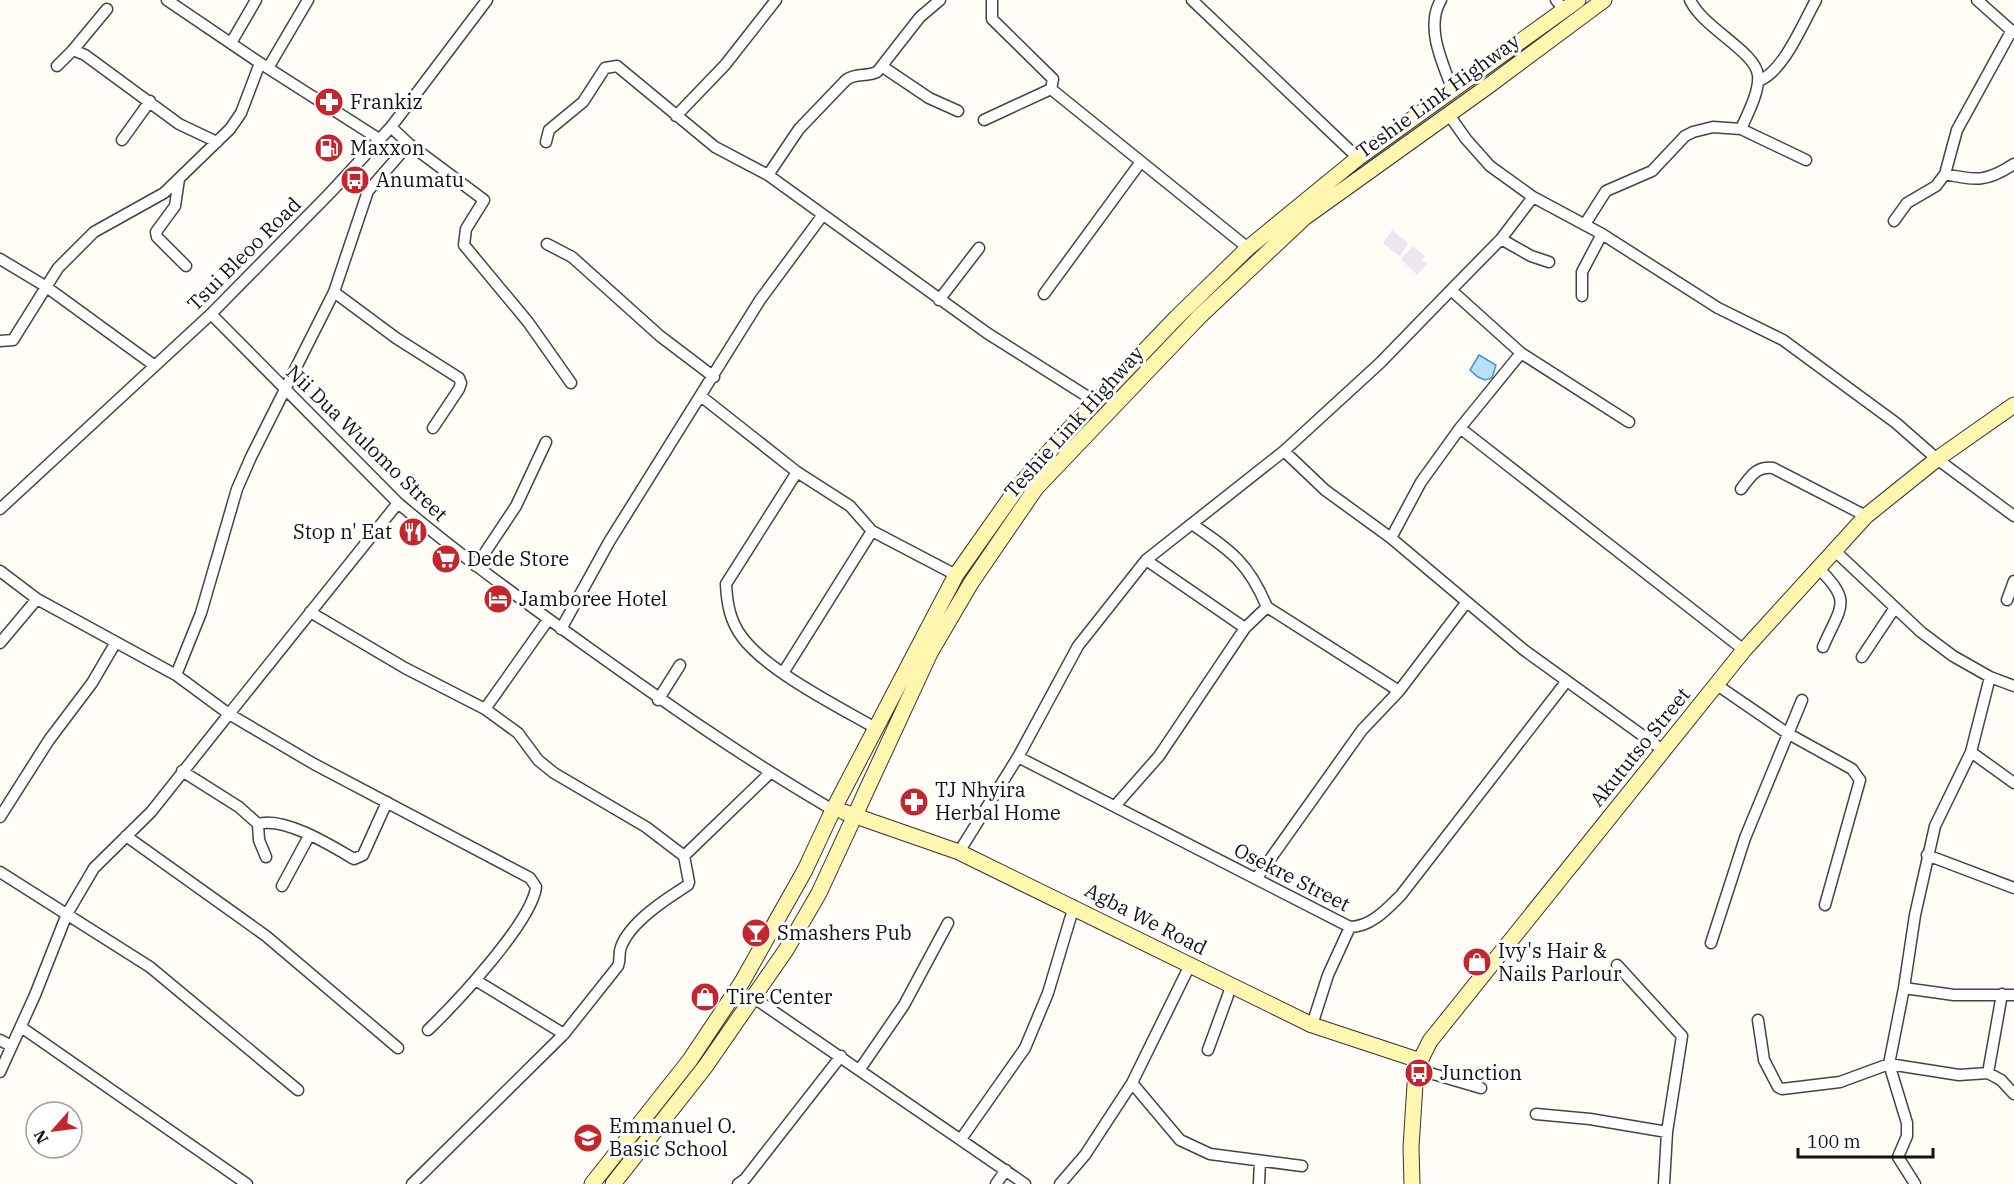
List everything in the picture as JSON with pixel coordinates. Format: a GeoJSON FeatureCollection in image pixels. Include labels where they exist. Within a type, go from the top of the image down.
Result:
{"type":"FeatureCollection","features":[{"type":"Feature","properties":{"kind":"main road","name":"Teshie Link Highway"},"geometry":{"type":"LineString","coordinates":[[592,1184],[690,1060],[726,1007],[801,877],[926,628],[956,575],[1018,487],[1177,317],[1248,248],[1358,158],[1560,5],[1578,0]]}},
{"type":"Feature","properties":{"kind":"main road","name":"Teshie Link Highway"},"geometry":{"type":"LineString","coordinates":[[613,1184],[664,1122],[754,998],[819,893],[930,653],[970,583],[1036,488],[1200,316],[1304,218],[1449,115],[1604,0]]}},
{"type":"Feature","properties":{"kind":"main road","name":"Akututso Street"},"geometry":{"type":"LineString","coordinates":[[1417,1065],[1430,1041],[1744,650],[1818,568],[1866,516],[1937,459],[2014,405]]}},
{"type":"Feature","properties":{"kind":"main road","name":"Agba We Road"},"geometry":{"type":"LineString","coordinates":[[833,810],[854,814],[959,852],[1074,906],[1231,987],[1312,1025],[1417,1065]]}},
{"type":"Feature","properties":{"kind":"main road"},"geometry":{"type":"LineString","coordinates":[[1412,1184],[1411,1147],[1417,1065]]}},
{"type":"Feature","properties":{"kind":"street"},"geometry":{"type":"LineString","coordinates":[[167,0],[264,66],[380,139]]}},
{"type":"Feature","properties":{"kind":"street"},"geometry":{"type":"LineString","coordinates":[[231,43],[256,0]]}},
{"type":"Feature","properties":{"kind":"street"},"geometry":{"type":"LineString","coordinates":[[0,341],[9,342],[16,336],[58,268],[94,232],[159,197],[217,142],[241,113],[264,66],[308,0]]}},
{"type":"Feature","properties":{"kind":"street","name":"Tsui Bleoo Road"},"geometry":{"type":"LineString","coordinates":[[2,503],[211,314],[380,139],[487,0]]}},
{"type":"Feature","properties":{"kind":"street"},"geometry":{"type":"LineString","coordinates":[[676,116],[725,65],[776,0]]}},
{"type":"Feature","properties":{"kind":"street"},"geometry":{"type":"LineString","coordinates":[[768,174],[799,129],[846,80],[856,75],[870,75],[883,67],[920,17],[940,0]]}},
{"type":"Feature","properties":{"kind":"street"},"geometry":{"type":"LineString","coordinates":[[992,0],[992,19],[1044,68],[1053,79],[1051,89]]}},
{"type":"Feature","properties":{"kind":"street"},"geometry":{"type":"LineString","coordinates":[[1192,0],[1358,158]]}},
{"type":"Feature","properties":{"kind":"street"},"geometry":{"type":"LineString","coordinates":[[1441,0],[1435,10],[1435,27],[1440,57],[1452,88]]}},
{"type":"Feature","properties":{"kind":"street"},"geometry":{"type":"LineString","coordinates":[[1690,0],[1696,14],[1741,50],[1755,66],[1758,81],[1741,129]]}},
{"type":"Feature","properties":{"kind":"street"},"geometry":{"type":"LineString","coordinates":[[1758,81],[1771,74],[1783,59],[1816,0]]}},
{"type":"Feature","properties":{"kind":"street"},"geometry":{"type":"LineString","coordinates":[[1977,0],[2010,29]]}},
{"type":"Feature","properties":{"kind":"street"},"geometry":{"type":"LineString","coordinates":[[57,66],[107,9]]}},
{"type":"Feature","properties":{"kind":"street"},"geometry":{"type":"LineString","coordinates":[[1894,221],[1907,202],[1936,186],[1945,174],[1957,130],[2010,29],[2014,16]]}},
{"type":"Feature","properties":{"kind":"street"},"geometry":{"type":"LineString","coordinates":[[73,50],[101,65],[179,124],[217,142]]}},
{"type":"Feature","properties":{"kind":"street"},"geometry":{"type":"LineString","coordinates":[[546,142],[549,130],[578,107],[598,76],[611,66],[617,66],[676,116],[726,154],[768,174],[939,300],[1096,402]]}},
{"type":"Feature","properties":{"kind":"street"},"geometry":{"type":"LineString","coordinates":[[883,67],[929,98],[958,111]]}},
{"type":"Feature","properties":{"kind":"street"},"geometry":{"type":"LineString","coordinates":[[984,120],[1051,89]]}},
{"type":"Feature","properties":{"kind":"street"},"geometry":{"type":"LineString","coordinates":[[1051,89],[1248,248]]}},
{"type":"Feature","properties":{"kind":"street"},"geometry":{"type":"LineString","coordinates":[[122,140],[150,101]]}},
{"type":"Feature","properties":{"kind":"street"},"geometry":{"type":"LineString","coordinates":[[1449,115],[1490,166],[1533,197],[1586,224],[1718,308],[1783,340],[1896,423],[1937,459],[2014,516]]}},
{"type":"Feature","properties":{"kind":"street"},"geometry":{"type":"LineString","coordinates":[[391,127],[408,144],[484,200],[466,229],[464,245],[528,322],[571,382]]}},
{"type":"Feature","properties":{"kind":"street"},"geometry":{"type":"LineString","coordinates":[[1586,224],[1606,191],[1652,171],[1685,136],[1713,127],[1741,129],[1806,160]]}},
{"type":"Feature","properties":{"kind":"street"},"geometry":{"type":"LineString","coordinates":[[176,675],[201,613],[237,489],[334,292],[368,191],[408,144]]}},
{"type":"Feature","properties":{"kind":"street"},"geometry":{"type":"LineString","coordinates":[[1044,294],[1140,163]]}},
{"type":"Feature","properties":{"kind":"street"},"geometry":{"type":"LineString","coordinates":[[1945,174],[1973,180],[1996,176],[2014,164]]}},
{"type":"Feature","properties":{"kind":"street"},"geometry":{"type":"LineString","coordinates":[[179,179],[175,206],[156,232],[157,237],[186,266]]}},
{"type":"Feature","properties":{"kind":"street"},"geometry":{"type":"LineString","coordinates":[[959,852],[1018,757],[1078,646],[1146,560],[1284,451],[1380,363],[1501,239],[1533,197]]}},
{"type":"Feature","properties":{"kind":"street"},"geometry":{"type":"LineString","coordinates":[[561,629],[609,542],[702,397],[760,300],[822,216]]}},
{"type":"Feature","properties":{"kind":"street"},"geometry":{"type":"LineString","coordinates":[[1582,296],[1582,272],[1602,234]]}},
{"type":"Feature","properties":{"kind":"street"},"geometry":{"type":"LineString","coordinates":[[1501,239],[1531,256],[1549,262]]}},
{"type":"Feature","properties":{"kind":"street"},"geometry":{"type":"LineString","coordinates":[[548,244],[572,257],[660,336],[714,377]]}},
{"type":"Feature","properties":{"kind":"street"},"geometry":{"type":"LineString","coordinates":[[939,300],[979,248]]}},
{"type":"Feature","properties":{"kind":"street"},"geometry":{"type":"LineString","coordinates":[[0,259],[45,286],[155,366]]}},
{"type":"Feature","properties":{"kind":"street"},"geometry":{"type":"LineString","coordinates":[[1451,290],[1521,353],[1629,422]]}},
{"type":"Feature","properties":{"kind":"street"},"geometry":{"type":"LineString","coordinates":[[334,292],[396,338],[459,378],[461,383],[459,389],[433,428]]}},
{"type":"Feature","properties":{"kind":"street","name":"Nii Dua Wulomo Street"},"geometry":{"type":"LineString","coordinates":[[211,314],[398,503],[476,566],[658,699],[770,773],[833,810]]}},
{"type":"Feature","properties":{"kind":"street"},"geometry":{"type":"LineString","coordinates":[[1391,538],[1421,482],[1460,428],[1521,353]]}},
{"type":"Feature","properties":{"kind":"street"},"geometry":{"type":"LineString","coordinates":[[702,397],[797,472],[850,506],[872,531],[956,575]]}},
{"type":"Feature","properties":{"kind":"street"},"geometry":{"type":"LineString","coordinates":[[1460,428],[1744,650]]}},
{"type":"Feature","properties":{"kind":"street"},"geometry":{"type":"LineString","coordinates":[[476,566],[516,506],[546,442]]}},
{"type":"Feature","properties":{"kind":"street"},"geometry":{"type":"LineString","coordinates":[[1284,451],[1325,490],[1391,538],[1466,603],[1566,682],[1664,751]]}},
{"type":"Feature","properties":{"kind":"street"},"geometry":{"type":"LineString","coordinates":[[1740,489],[1754,472],[1762,467],[1773,468],[1866,516]]}},
{"type":"Feature","properties":{"kind":"street"},"geometry":{"type":"LineString","coordinates":[[797,472],[726,584],[726,601],[732,620],[743,638],[783,673],[877,729]]}},
{"type":"Feature","properties":{"kind":"street"},"geometry":{"type":"LineString","coordinates":[[0,1072],[67,914],[94,868],[151,813],[182,771],[398,503]]}},
{"type":"Feature","properties":{"kind":"street"},"geometry":{"type":"LineString","coordinates":[[1192,524],[1225,546],[1246,565],[1267,607],[1399,691]]}},
{"type":"Feature","properties":{"kind":"street"},"geometry":{"type":"LineString","coordinates":[[783,673],[872,531]]}},
{"type":"Feature","properties":{"kind":"street"},"geometry":{"type":"LineString","coordinates":[[1835,551],[1894,609],[1953,656],[1990,677],[2014,686]]}},
{"type":"Feature","properties":{"kind":"street"},"geometry":{"type":"LineString","coordinates":[[1146,560],[1245,628]]}},
{"type":"Feature","properties":{"kind":"street"},"geometry":{"type":"LineString","coordinates":[[1818,568],[1838,587],[1842,604],[1823,647]]}},
{"type":"Feature","properties":{"kind":"street"},"geometry":{"type":"LineString","coordinates":[[0,571],[37,598],[176,675],[229,714],[314,764],[530,878],[536,887],[531,905],[477,981],[428,1030]]}},
{"type":"Feature","properties":{"kind":"street"},"geometry":{"type":"LineString","coordinates":[[2007,600],[2014,581]]}},
{"type":"Feature","properties":{"kind":"street"},"geometry":{"type":"LineString","coordinates":[[0,643],[37,598]]}},
{"type":"Feature","properties":{"kind":"street"},"geometry":{"type":"LineString","coordinates":[[1256,879],[1362,730],[1399,691],[1466,603]]}},
{"type":"Feature","properties":{"kind":"street"},"geometry":{"type":"LineString","coordinates":[[1115,806],[1159,756],[1245,628],[1267,607]]}},
{"type":"Feature","properties":{"kind":"street"},"geometry":{"type":"LineString","coordinates":[[1862,657],[1894,609]]}},
{"type":"Feature","properties":{"kind":"street"},"geometry":{"type":"LineString","coordinates":[[310,612],[405,668],[485,709],[518,733],[538,760],[554,773],[646,827],[684,856],[690,882],[661,902],[633,930],[621,946],[621,960],[618,966],[564,1034],[412,1184]]}},
{"type":"Feature","properties":{"kind":"street"},"geometry":{"type":"LineString","coordinates":[[485,709],[548,620]]}},
{"type":"Feature","properties":{"kind":"street"},"geometry":{"type":"LineString","coordinates":[[0,817],[49,740],[92,683],[116,642]]}},
{"type":"Feature","properties":{"kind":"street"},"geometry":{"type":"LineString","coordinates":[[658,699],[680,665]]}},
{"type":"Feature","properties":{"kind":"street"},"geometry":{"type":"LineString","coordinates":[[1915,1184],[1898,1157],[1907,1137],[1907,1124],[1889,1064],[1927,855],[1935,826],[1971,752],[1990,677]]}},
{"type":"Feature","properties":{"kind":"street","name":"Osekre Street"},"geometry":{"type":"LineString","coordinates":[[1018,757],[1350,927],[1367,924],[1383,913],[1401,895],[1566,682]]}},
{"type":"Feature","properties":{"kind":"street"},"geometry":{"type":"LineString","coordinates":[[1717,685],[1787,733],[1852,769],[1860,780],[1825,905]]}},
{"type":"Feature","properties":{"kind":"street"},"geometry":{"type":"LineString","coordinates":[[1711,943],[1745,838],[1802,700]]}},
{"type":"Feature","properties":{"kind":"street"},"geometry":{"type":"LineString","coordinates":[[1971,752],[2014,783]]}},
{"type":"Feature","properties":{"kind":"street"},"geometry":{"type":"LineString","coordinates":[[182,771],[239,807],[258,824],[280,823],[329,844],[354,859],[363,855],[387,802]]}},
{"type":"Feature","properties":{"kind":"street"},"geometry":{"type":"LineString","coordinates":[[684,856],[770,773]]}},
{"type":"Feature","properties":{"kind":"street"},"geometry":{"type":"LineString","coordinates":[[258,824],[258,840],[266,857]]}},
{"type":"Feature","properties":{"kind":"street"},"geometry":{"type":"LineString","coordinates":[[126,836],[266,936],[398,1048]]}},
{"type":"Feature","properties":{"kind":"street"},"geometry":{"type":"LineString","coordinates":[[282,886],[309,836]]}},
{"type":"Feature","properties":{"kind":"street"},"geometry":{"type":"LineString","coordinates":[[1927,855],[2014,888]]}},
{"type":"Feature","properties":{"kind":"street"},"geometry":{"type":"LineString","coordinates":[[0,872],[150,967],[298,1090]]}},
{"type":"Feature","properties":{"kind":"street"},"geometry":{"type":"LineString","coordinates":[[961,1139],[1025,1048],[1048,993],[1074,906]]}},
{"type":"Feature","properties":{"kind":"street"},"geometry":{"type":"LineString","coordinates":[[860,1069],[904,1005],[948,923]]}},
{"type":"Feature","properties":{"kind":"street"},"geometry":{"type":"LineString","coordinates":[[1312,1025],[1328,975],[1350,927]]}},
{"type":"Feature","properties":{"kind":"street"},"geometry":{"type":"LineString","coordinates":[[1060,1184],[1085,1155],[1132,1083],[1190,964]]}},
{"type":"Feature","properties":{"kind":"street"},"geometry":{"type":"LineString","coordinates":[[1617,964],[1682,1036],[1667,1132],[1664,1184]]}},
{"type":"Feature","properties":{"kind":"street"},"geometry":{"type":"LineString","coordinates":[[477,981],[564,1034]]}},
{"type":"Feature","properties":{"kind":"street"},"geometry":{"type":"LineString","coordinates":[[1208,1050],[1231,987]]}},
{"type":"Feature","properties":{"kind":"street"},"geometry":{"type":"LineString","coordinates":[[1904,988],[1954,995],[2014,995]]}},
{"type":"Feature","properties":{"kind":"street"},"geometry":{"type":"LineString","coordinates":[[1988,1073],[2002,994]]}},
{"type":"Feature","properties":{"kind":"street"},"geometry":{"type":"LineString","coordinates":[[754,998],[1025,1184]]}},
{"type":"Feature","properties":{"kind":"street"},"geometry":{"type":"LineString","coordinates":[[1758,1020],[1764,1060],[1778,1087],[1782,1089],[1840,1082],[1889,1064],[1959,1076],[1988,1073],[2001,1080],[2014,1094]]}},
{"type":"Feature","properties":{"kind":"street"},"geometry":{"type":"LineString","coordinates":[[21,1027],[248,1184]]}},
{"type":"Feature","properties":{"kind":"street"},"geometry":{"type":"LineString","coordinates":[[0,1040],[11,1046]]}},
{"type":"Feature","properties":{"kind":"street"},"geometry":{"type":"LineString","coordinates":[[745,1182],[841,1056]]}},
{"type":"Feature","properties":{"kind":"street"},"geometry":{"type":"LineString","coordinates":[[1417,1065],[1481,1088]]}},
{"type":"Feature","properties":{"kind":"street"},"geometry":{"type":"LineString","coordinates":[[1132,1083],[1180,1140],[1210,1154],[1302,1166]]}},
{"type":"Feature","properties":{"kind":"street"},"geometry":{"type":"LineString","coordinates":[[1536,1114],[1590,1119],[1667,1132]]}},
{"type":"Feature","properties":{"kind":"street"},"geometry":{"type":"LineString","coordinates":[[1259,1184],[1260,1161]]}},
{"type":"Feature","properties":{"kind":"street"},"geometry":{"type":"LineString","coordinates":[[996,1184],[1005,1170]]}},
{"type":"Feature","properties":{"kind":"shaded area"},"geometry":{"type":"Polygon","coordinates":[[[1392,230],[1408,243],[1400,257],[1383,243],[1392,230]]]}},
{"type":"Feature","properties":{"kind":"shaded area"},"geometry":{"type":"Polygon","coordinates":[[[1413,246],[1425,256],[1422,261],[1427,264],[1417,275],[1401,259],[1413,246]]]}},
{"type":"Feature","properties":{"kind":"water"},"geometry":{"type":"Polygon","coordinates":[[[1479,355],[1496,365],[1492,378],[1485,380],[1470,370],[1479,355]]]}},
{"type":"Feature","properties":{"kind":"place","name":"Frankiz"},"geometry":{"type":"Point","coordinates":[329,102]}},
{"type":"Feature","properties":{"kind":"place","name":"Maxxon"},"geometry":{"type":"Point","coordinates":[329,148]}},
{"type":"Feature","properties":{"kind":"place","name":"Anumatu"},"geometry":{"type":"Point","coordinates":[355,180]}},
{"type":"Feature","properties":{"kind":"place","name":"Stop n' Eat"},"geometry":{"type":"Point","coordinates":[413,532]}},
{"type":"Feature","properties":{"kind":"place","name":"Dede Store"},"geometry":{"type":"Point","coordinates":[446,559]}},
{"type":"Feature","properties":{"kind":"place","name":"Jamboree Hotel"},"geometry":{"type":"Point","coordinates":[498,599]}},
{"type":"Feature","properties":{"kind":"place","name":"TJ Nhyira Herbal Home"},"geometry":{"type":"Point","coordinates":[914,802]}},
{"type":"Feature","properties":{"kind":"place","name":"Smashers Pub"},"geometry":{"type":"Point","coordinates":[756,933]}},
{"type":"Feature","properties":{"kind":"place","name":"Ivy's Hair & Nails Parlour"},"geometry":{"type":"Point","coordinates":[1477,962]}},
{"type":"Feature","properties":{"kind":"place","name":"Tire Center"},"geometry":{"type":"Point","coordinates":[705,997]}},
{"type":"Feature","properties":{"kind":"place","name":"Junction"},"geometry":{"type":"Point","coordinates":[1419,1073]}},
{"type":"Feature","properties":{"kind":"place","name":"Emmanuel O. Basic School"},"geometry":{"type":"Point","coordinates":[588,1138]}}]}
